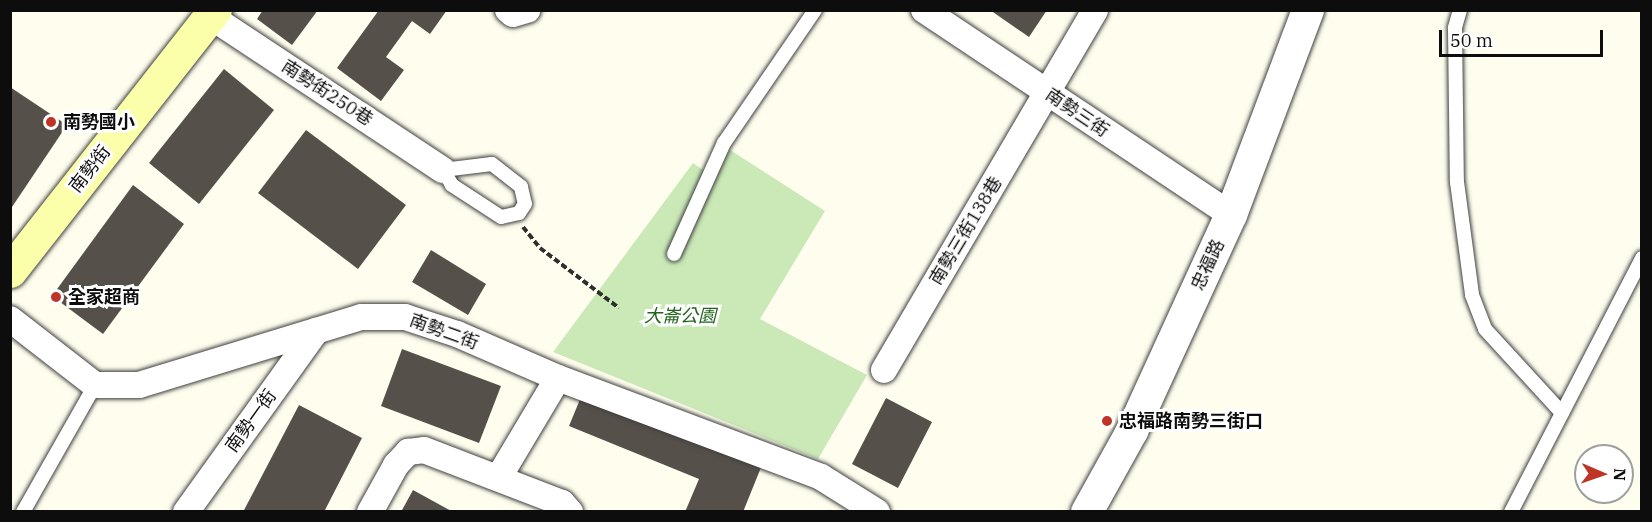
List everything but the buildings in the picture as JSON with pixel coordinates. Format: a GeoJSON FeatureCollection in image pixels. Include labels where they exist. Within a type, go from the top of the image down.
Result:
{"type":"FeatureCollection","features":[{"type":"Feature","properties":{"kind":"main road","name":"南勢街"},"geometry":{"type":"LineString","coordinates":[[10,271],[212,14]]}},
{"type":"Feature","properties":{"kind":"street"},"geometry":{"type":"LineString","coordinates":[[508,10],[513,14],[527,10]]}},
{"type":"Feature","properties":{"kind":"street","name":"南勢三街"},"geometry":{"type":"LineString","coordinates":[[924,10],[1231,215]]}},
{"type":"Feature","properties":{"kind":"street","name":"南勢三街138巷"},"geometry":{"type":"LineString","coordinates":[[884,370],[1095,10]]}},
{"type":"Feature","properties":{"kind":"street","name":"忠福路"},"geometry":{"type":"LineString","coordinates":[[1088,512],[1132,431],[1231,215],[1308,10]]}},
{"type":"Feature","properties":{"kind":"street","name":"南勢街250巷"},"geometry":{"type":"LineString","coordinates":[[212,14],[443,170]]}},
{"type":"Feature","properties":{"kind":"street","name":"南勢二街"},"geometry":{"type":"LineString","coordinates":[[95,385],[140,384],[361,317],[405,317],[457,334],[558,378],[821,477],[877,512]]}},
{"type":"Feature","properties":{"kind":"street"},"geometry":{"type":"LineString","coordinates":[[10,320],[95,385]]}},
{"type":"Feature","properties":{"kind":"street","name":"南勢一街"},"geometry":{"type":"LineString","coordinates":[[186,512],[316,331]]}},
{"type":"Feature","properties":{"kind":"street"},"geometry":{"type":"LineString","coordinates":[[499,477],[558,378]]}},
{"type":"Feature","properties":{"kind":"street"},"geometry":{"type":"LineString","coordinates":[[370,512],[396,465],[408,452],[424,450],[562,503],[570,512]]}},
{"type":"Feature","properties":{"kind":"lane"},"geometry":{"type":"LineString","coordinates":[[674,254],[724,143],[815,10]]}},
{"type":"Feature","properties":{"kind":"lane"},"geometry":{"type":"LineString","coordinates":[[1460,10],[1455,28],[1457,182],[1472,295],[1485,329],[1562,413]]}},
{"type":"Feature","properties":{"kind":"lane"},"geometry":{"type":"LineString","coordinates":[[492,164],[521,187],[525,195],[525,204],[513,215],[501,217],[452,185],[443,170],[492,164]]}},
{"type":"Feature","properties":{"kind":"lane"},"geometry":{"type":"LineString","coordinates":[[1511,512],[1641,258]]}},
{"type":"Feature","properties":{"kind":"lane"},"geometry":{"type":"LineString","coordinates":[[23,512],[95,385]]}},
{"type":"Feature","properties":{"kind":"path"},"geometry":{"type":"LineString","coordinates":[[513,215],[540,248],[619,308]]}},
{"type":"Feature","properties":{"kind":"green space","name":"大崙公園"},"geometry":{"type":"Polygon","coordinates":[[[730,150],[825,211],[760,319],[867,375],[818,459],[553,352],[693,163],[710,175],[730,150]]]}},
{"type":"Feature","properties":{"kind":"place","name":"南勢國小"},"geometry":{"type":"Point","coordinates":[51,122]}},
{"type":"Feature","properties":{"kind":"place","name":"全家超商"},"geometry":{"type":"Point","coordinates":[56,297]}},
{"type":"Feature","properties":{"kind":"place","name":"忠福路南勢三街口"},"geometry":{"type":"Point","coordinates":[1107,421]}}]}
